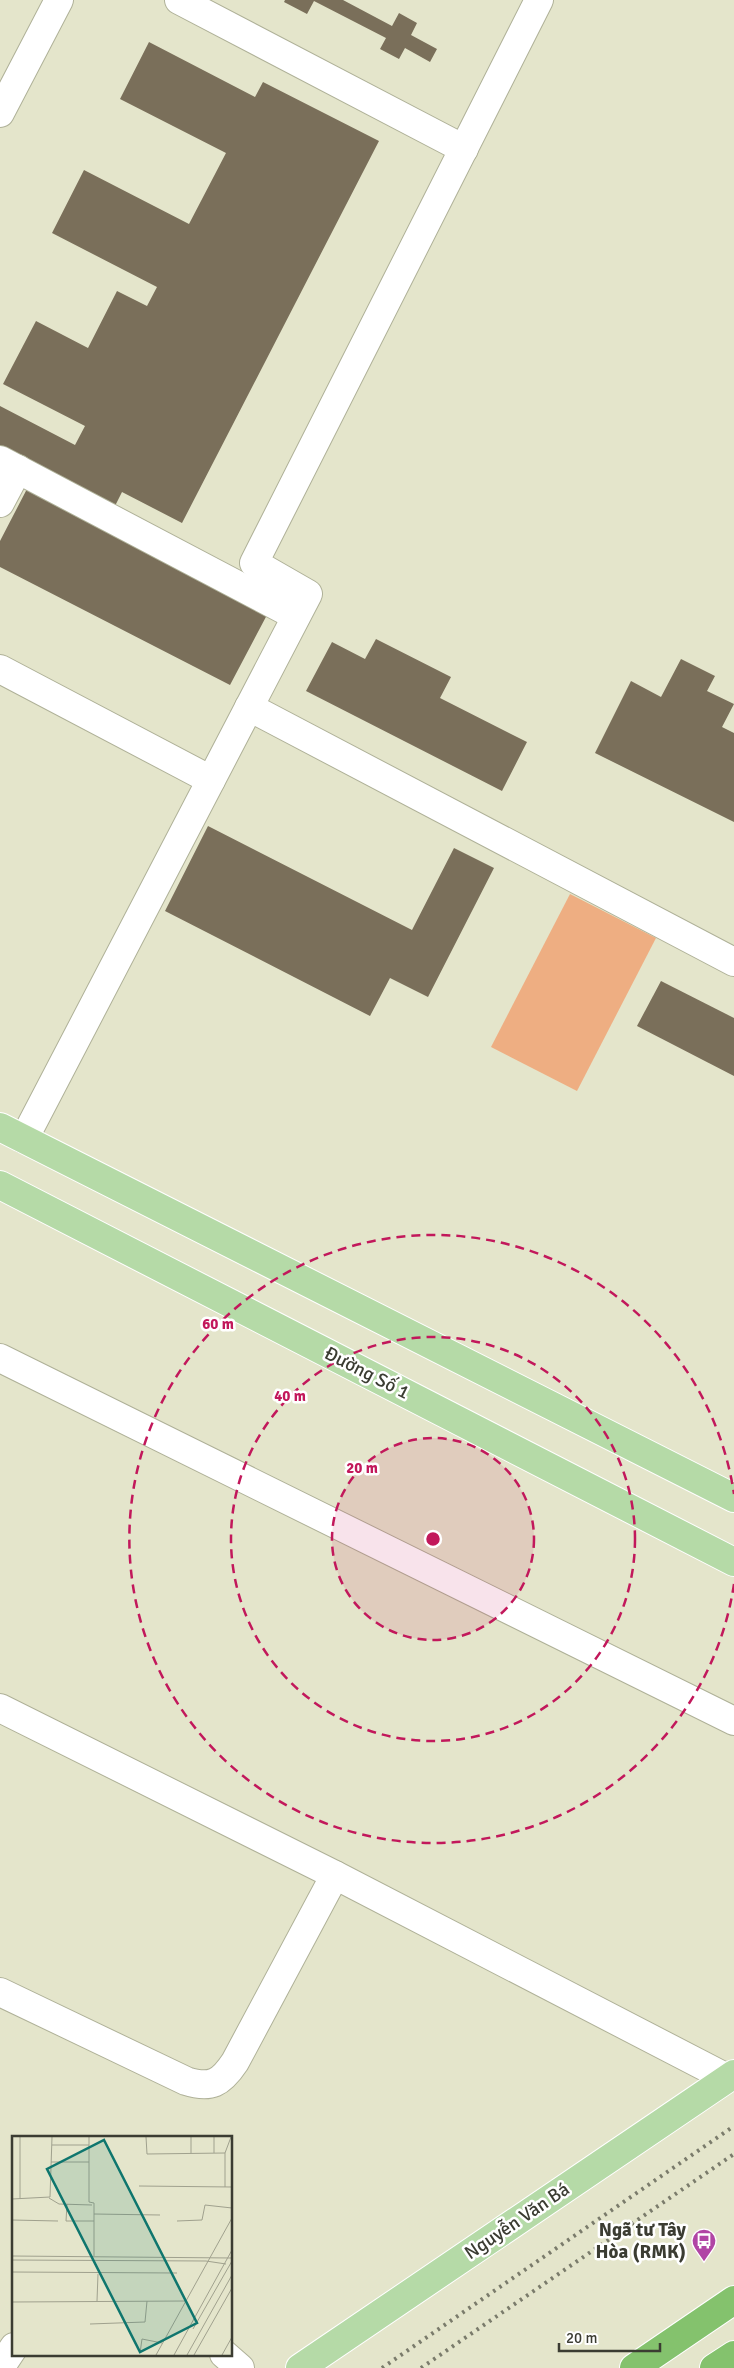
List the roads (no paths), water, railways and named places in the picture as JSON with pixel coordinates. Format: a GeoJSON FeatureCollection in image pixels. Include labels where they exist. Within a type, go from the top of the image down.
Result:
{"type":"FeatureCollection","features":[{"type":"Feature","properties":{"kind":"highway"},"geometry":{"type":"LineString","coordinates":[[634,2368],[734,2300]]}},
{"type":"Feature","properties":{"kind":"highway"},"geometry":{"type":"LineString","coordinates":[[714,2368],[734,2355]]}},
{"type":"Feature","properties":{"kind":"main road"},"geometry":{"type":"LineString","coordinates":[[12,1133],[734,1498]]}},
{"type":"Feature","properties":{"kind":"main road","name":"Đường Số 1"},"geometry":{"type":"LineString","coordinates":[[0,1185],[734,1562]]}},
{"type":"Feature","properties":{"kind":"main road","name":"Nguyễn Văn Bá"},"geometry":{"type":"LineString","coordinates":[[300,2368],[731,2076]]}},
{"type":"Feature","properties":{"kind":"lane"},"geometry":{"type":"LineString","coordinates":[[0,113],[59,0]]}},
{"type":"Feature","properties":{"kind":"lane"},"geometry":{"type":"LineString","coordinates":[[179,0],[464,149]]}},
{"type":"Feature","properties":{"kind":"lane"},"geometry":{"type":"LineString","coordinates":[[12,1133],[211,780],[308,594],[254,563],[539,0]]}},
{"type":"Feature","properties":{"kind":"lane"},"geometry":{"type":"LineString","coordinates":[[0,503],[9,465],[296,616]]}},
{"type":"Feature","properties":{"kind":"lane"},"geometry":{"type":"LineString","coordinates":[[0,669],[211,780]]}},
{"type":"Feature","properties":{"kind":"lane"},"geometry":{"type":"LineString","coordinates":[[248,708],[734,962]]}},
{"type":"Feature","properties":{"kind":"lane"},"geometry":{"type":"LineString","coordinates":[[0,1358],[734,1721]]}},
{"type":"Feature","properties":{"kind":"lane"},"geometry":{"type":"LineString","coordinates":[[0,1708],[731,2076]]}},
{"type":"Feature","properties":{"kind":"lane"},"geometry":{"type":"LineString","coordinates":[[0,1992],[186,2081],[200,2086],[211,2084],[227,2074],[235,2062],[335,1875]]}},
{"type":"Feature","properties":{"kind":"lane"},"geometry":{"type":"LineString","coordinates":[[0,2368],[12,2350]]}},
{"type":"Feature","properties":{"kind":"lane"},"geometry":{"type":"LineString","coordinates":[[226,2356],[240,2368]]}},
{"type":"Feature","properties":{"kind":"railway"},"geometry":{"type":"LineString","coordinates":[[382,2368],[734,2126]]}},
{"type":"Feature","properties":{"kind":"railway"},"geometry":{"type":"LineString","coordinates":[[421,2368],[734,2154]]}},
{"type":"Feature","properties":{"kind":"place","name":"Ngã tư Tây Hòa (RMK)"},"geometry":{"type":"Point","coordinates":[704,2262]}}]}
